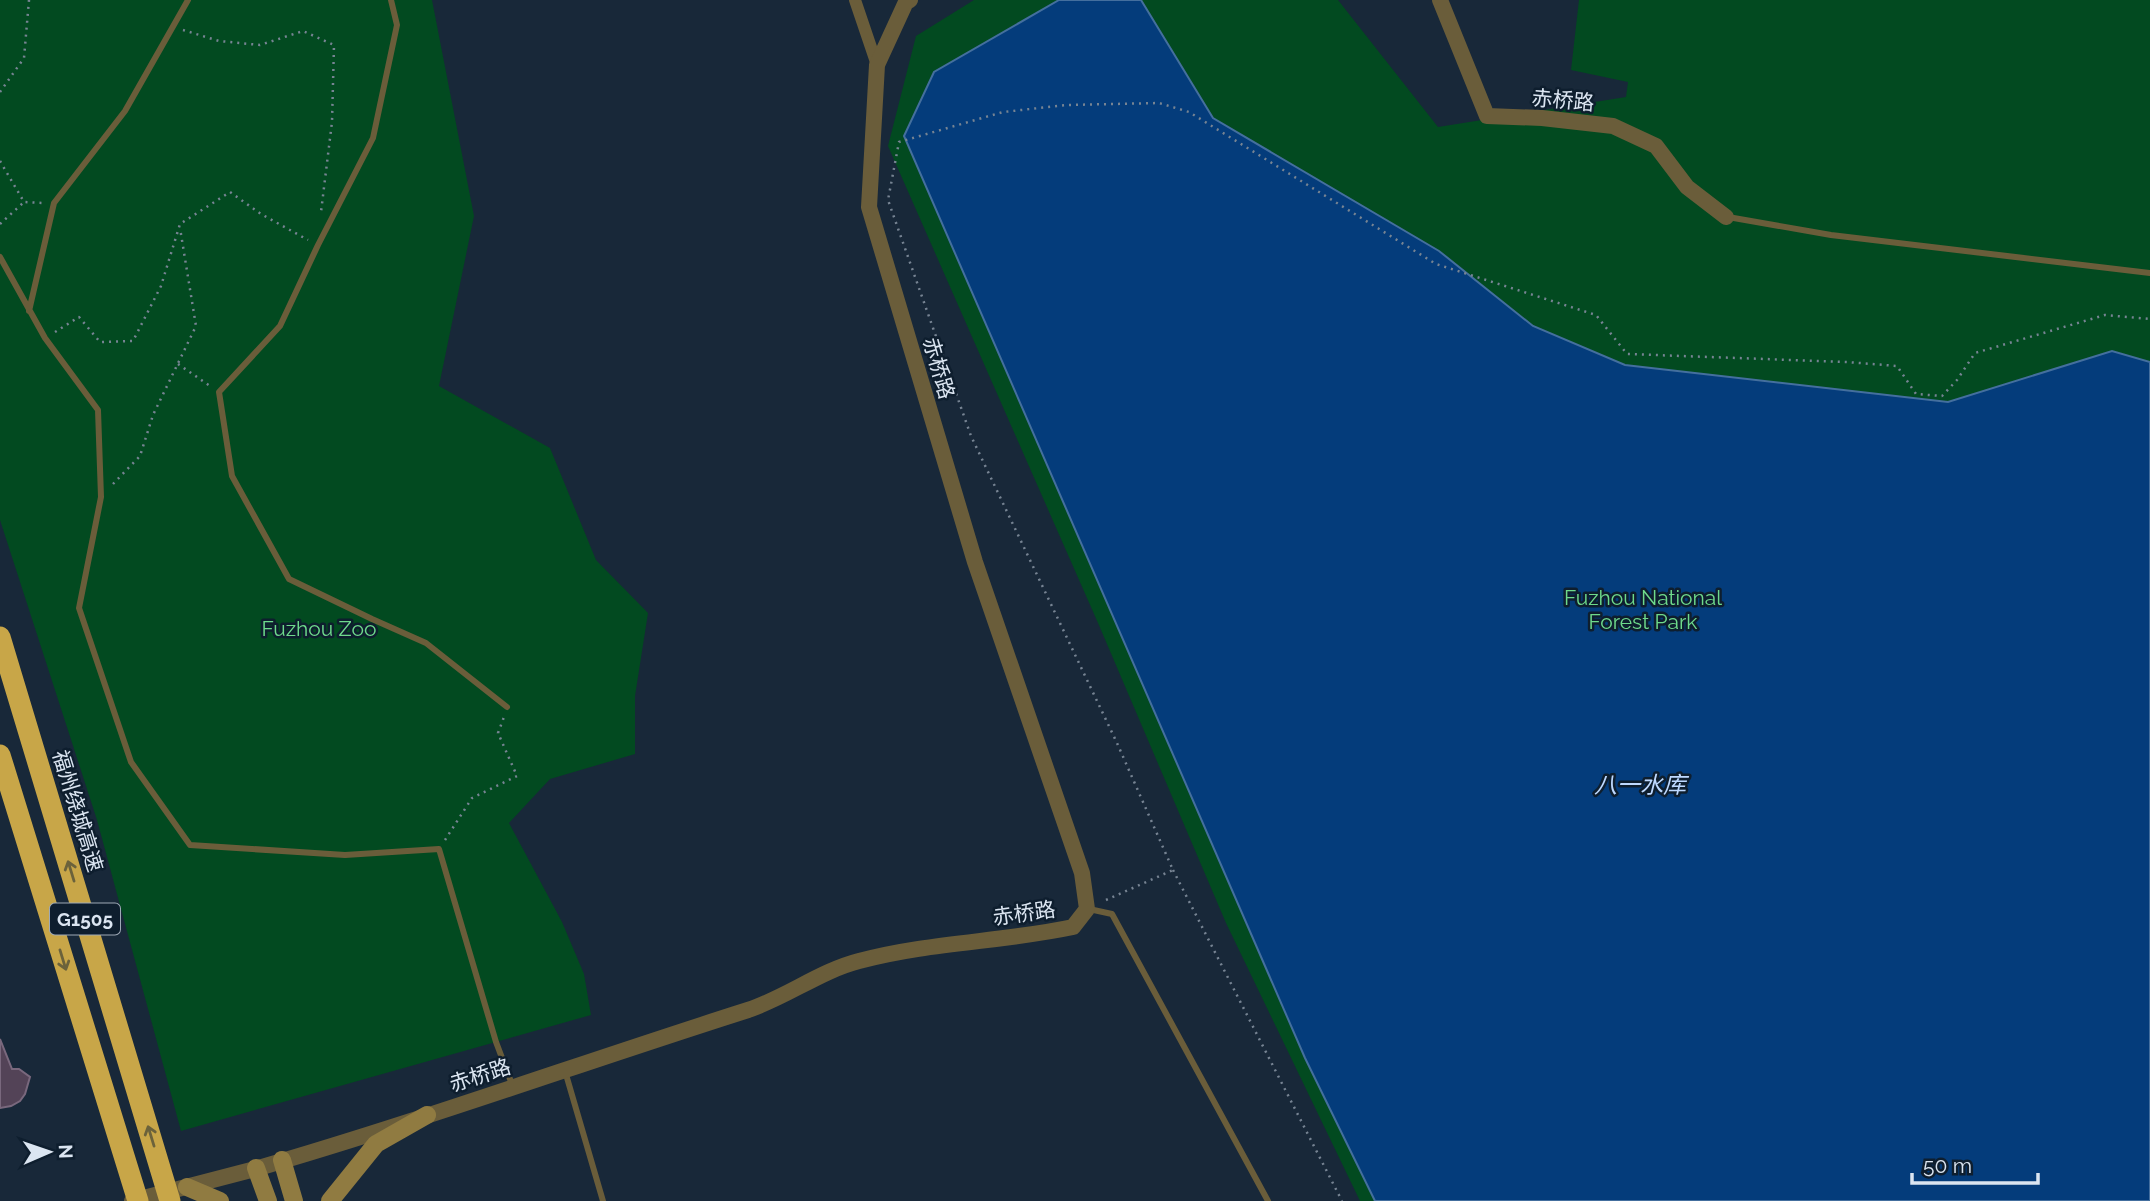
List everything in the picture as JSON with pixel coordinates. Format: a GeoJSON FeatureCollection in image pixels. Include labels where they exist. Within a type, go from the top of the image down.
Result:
{"type":"FeatureCollection","features":[{"type":"Feature","properties":{"kind":"highway","name":"福州绕城高速"},"geometry":{"type":"LineString","coordinates":[[0,636],[170,1201]]}},
{"type":"Feature","properties":{"kind":"highway","name":"G1505"},"geometry":{"type":"LineString","coordinates":[[0,755],[138,1201]]}},
{"type":"Feature","properties":{"kind":"main road"},"geometry":{"type":"LineString","coordinates":[[330,1201],[376,1144],[427,1115]]}},
{"type":"Feature","properties":{"kind":"main road"},"geometry":{"type":"LineString","coordinates":[[282,1160],[294,1201]]}},
{"type":"Feature","properties":{"kind":"main road"},"geometry":{"type":"LineString","coordinates":[[256,1168],[268,1201]]}},
{"type":"Feature","properties":{"kind":"main road"},"geometry":{"type":"LineString","coordinates":[[187,1187],[220,1201]]}},
{"type":"Feature","properties":{"kind":"street"},"geometry":{"type":"LineString","coordinates":[[855,0],[877,65]]}},
{"type":"Feature","properties":{"kind":"street","name":"赤桥路"},"geometry":{"type":"LineString","coordinates":[[132,1201],[256,1168],[427,1115],[763,1005],[820,975],[859,961],[927,946],[1073,927],[1087,909],[1082,873],[975,562],[869,207],[877,65],[906,2],[910,0]]}},
{"type":"Feature","properties":{"kind":"street","name":"赤桥路"},"geometry":{"type":"LineString","coordinates":[[1440,0],[1487,116],[1542,117],[1613,126],[1657,146],[1688,187],[1726,217]]}},
{"type":"Feature","properties":{"kind":"lane"},"geometry":{"type":"LineString","coordinates":[[29,311],[54,203],[125,111],[188,0]]}},
{"type":"Feature","properties":{"kind":"lane"},"geometry":{"type":"LineString","coordinates":[[391,0],[397,25],[373,138],[280,326],[219,392],[232,476],[289,579],[426,643],[507,707]]}},
{"type":"Feature","properties":{"kind":"lane"},"geometry":{"type":"LineString","coordinates":[[1726,217],[1831,235],[2150,273]]}},
{"type":"Feature","properties":{"kind":"lane"},"geometry":{"type":"LineString","coordinates":[[0,257],[45,338],[98,410],[101,497],[79,608],[131,762],[190,845],[345,855],[439,849],[496,1042],[513,1087]]}},
{"type":"Feature","properties":{"kind":"lane"},"geometry":{"type":"LineString","coordinates":[[1087,909],[1112,914],[1268,1201]]}},
{"type":"Feature","properties":{"kind":"lane"},"geometry":{"type":"LineString","coordinates":[[565,1069],[603,1201]]}},
{"type":"Feature","properties":{"kind":"path"},"geometry":{"type":"LineString","coordinates":[[0,92],[24,58],[29,0]]}},
{"type":"Feature","properties":{"kind":"path"},"geometry":{"type":"LineString","coordinates":[[45,338],[79,317],[100,342],[133,341],[162,286],[180,224],[230,192],[261,214],[318,245],[331,122],[334,45],[303,31],[260,45],[219,41],[173,27]]}},
{"type":"Feature","properties":{"kind":"path"},"geometry":{"type":"LineString","coordinates":[[1342,1201],[1173,870],[1117,743],[971,436],[888,200],[900,142],[1003,112],[1067,105],[1159,103],[1189,112],[1436,264],[1596,315],[1627,354],[1897,366],[1916,394],[1942,396],[1957,380],[1975,353],[2105,315],[2150,319]]}},
{"type":"Feature","properties":{"kind":"path"},"geometry":{"type":"LineString","coordinates":[[0,161],[24,202]]}},
{"type":"Feature","properties":{"kind":"path"},"geometry":{"type":"LineString","coordinates":[[0,224],[24,202],[54,203]]}},
{"type":"Feature","properties":{"kind":"path"},"geometry":{"type":"LineString","coordinates":[[101,497],[140,456],[153,415],[196,326],[180,224]]}},
{"type":"Feature","properties":{"kind":"path"},"geometry":{"type":"LineString","coordinates":[[178,364],[219,392]]}},
{"type":"Feature","properties":{"kind":"path"},"geometry":{"type":"LineString","coordinates":[[439,849],[472,798],[517,776],[498,733],[507,707]]}},
{"type":"Feature","properties":{"kind":"path"},"geometry":{"type":"LineString","coordinates":[[1087,909],[1173,870]]}},
{"type":"Feature","properties":{"kind":"green space","name":"Fuzhou Zoo"},"geometry":{"type":"Polygon","coordinates":[[[0,0],[432,0],[474,216],[439,386],[550,448],[596,560],[648,613],[635,696],[635,754],[550,779],[509,823],[562,922],[584,974],[591,1015],[181,1131],[97,820],[0,520],[0,0]]]}},
{"type":"Feature","properties":{"kind":"green space","name":"八一水库"},"geometry":{"type":"Polygon","coordinates":[[[974,0],[1338,0],[1438,127],[1626,97],[1628,82],[1571,70],[1579,0],[2150,0],[2150,1201],[1360,1201],[1226,923],[1098,623],[888,146],[916,36],[974,0]]]}},
{"type":"Feature","properties":{"kind":"water","name":"八一水库"},"geometry":{"type":"Polygon","coordinates":[[[1059,0],[1141,0],[1213,118],[1439,251],[1533,326],[1625,365],[1948,402],[2112,351],[2150,362],[2150,1201],[1375,1201],[1305,1058],[904,136],[934,72],[1059,0]]]}},
{"type":"Feature","properties":{"kind":"building"},"geometry":{"type":"Polygon","coordinates":[[[0,1039],[12,1069],[19,1069],[30,1077],[20,1101],[0,1108],[0,1039]]]}},
{"type":"Feature","properties":{"kind":"park label","name":"Fuzhou National Forest Park"},"geometry":{"type":"Point","coordinates":[1643,609]}}]}
